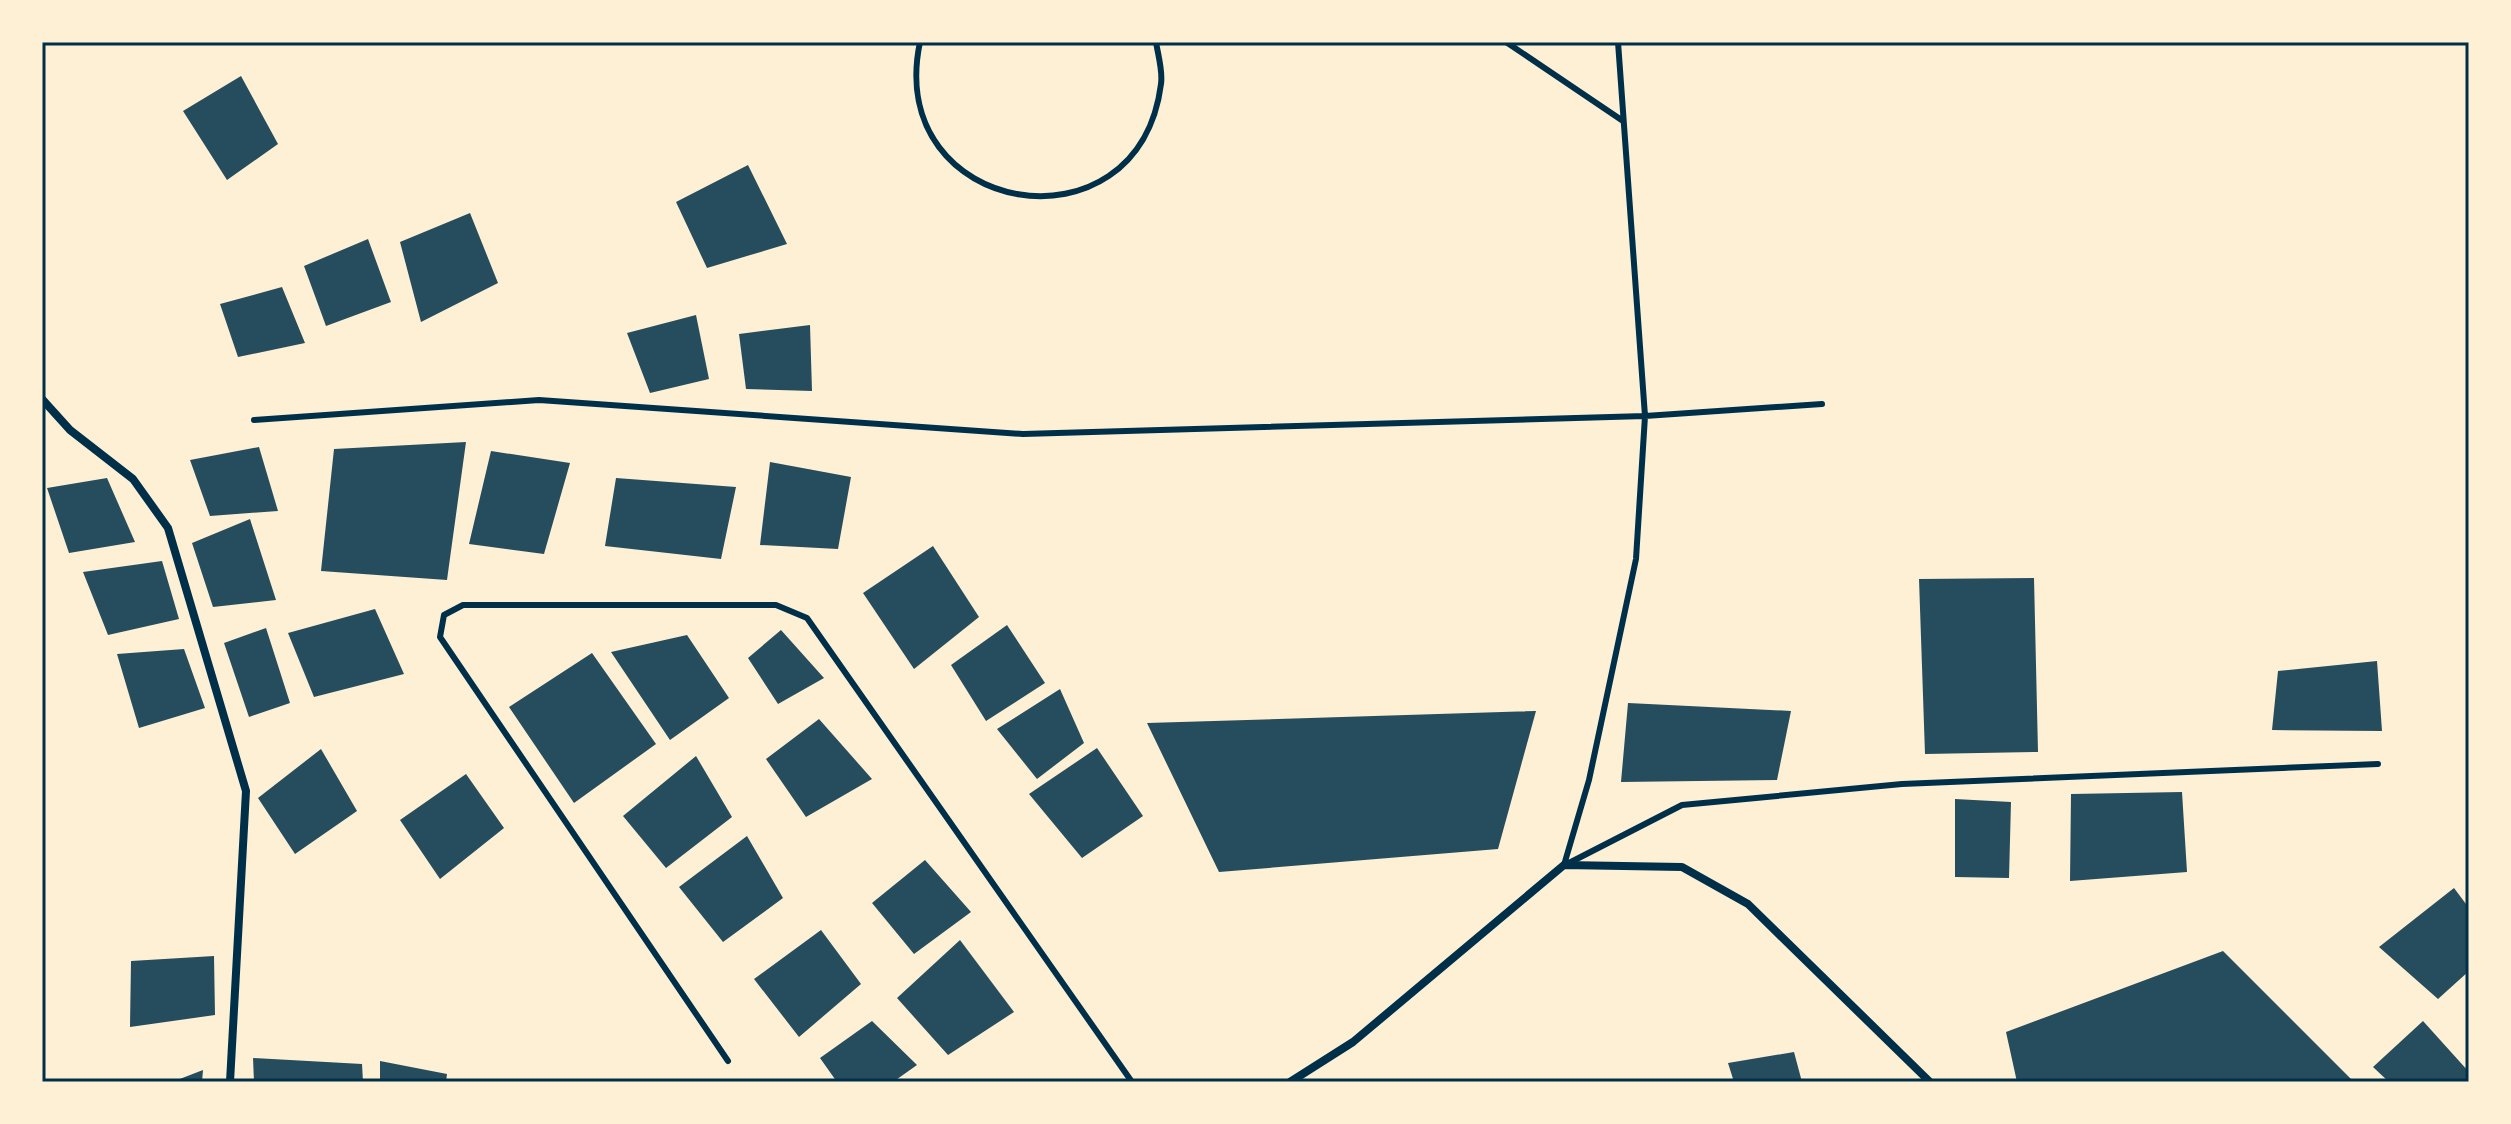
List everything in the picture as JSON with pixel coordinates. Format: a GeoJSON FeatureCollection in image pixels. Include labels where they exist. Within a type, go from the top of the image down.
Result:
{"type":"FeatureCollection","features":[{"type":"Feature","properties":{"kind":"street"},"geometry":{"type":"LineString","coordinates":[[42,399],[70,430],[133,479],[168,528],[246,791],[230,1082]]}},
{"type":"Feature","properties":{"kind":"street"},"geometry":{"type":"LineString","coordinates":[[1290,1082],[1353,1042],[1564,865],[1682,867],[1748,904],[1930,1082]]}},
{"type":"Feature","properties":{"kind":"lane"},"geometry":{"type":"LineString","coordinates":[[920,42],[917,95],[935,143],[972,180],[1020,197],[1071,195],[1117,171],[1149,132],[1162,82],[1156,42]]}},
{"type":"Feature","properties":{"kind":"lane"},"geometry":{"type":"LineString","coordinates":[[1506,42],[1623,121]]}},
{"type":"Feature","properties":{"kind":"lane"},"geometry":{"type":"LineString","coordinates":[[1564,865],[1589,780],[1636,559],[1645,416],[1618,42]]}},
{"type":"Feature","properties":{"kind":"lane"},"geometry":{"type":"LineString","coordinates":[[254,420],[539,400],[1023,434],[1645,416],[1822,404]]}},
{"type":"Feature","properties":{"kind":"lane"},"geometry":{"type":"LineString","coordinates":[[728,1061],[440,637],[444,615],[463,605],[776,605],[807,618],[1132,1082]]}},
{"type":"Feature","properties":{"kind":"lane"},"geometry":{"type":"LineString","coordinates":[[1564,865],[1682,805],[1902,784],[2378,764]]}},
{"type":"Feature","properties":{"kind":"building"},"geometry":{"type":"Polygon","coordinates":[[[241,76],[278,144],[227,180],[183,111],[241,76]]]}},
{"type":"Feature","properties":{"kind":"building"},"geometry":{"type":"Polygon","coordinates":[[[748,165],[787,244],[707,268],[676,202],[748,165]]]}},
{"type":"Feature","properties":{"kind":"building"},"geometry":{"type":"Polygon","coordinates":[[[470,213],[498,283],[421,322],[400,242],[470,213]]]}},
{"type":"Feature","properties":{"kind":"building"},"geometry":{"type":"Polygon","coordinates":[[[368,239],[391,302],[326,326],[304,266],[368,239]]]}},
{"type":"Feature","properties":{"kind":"building"},"geometry":{"type":"Polygon","coordinates":[[[282,287],[305,343],[238,357],[220,304],[282,287]]]}},
{"type":"Feature","properties":{"kind":"building"},"geometry":{"type":"Polygon","coordinates":[[[696,315],[709,379],[650,393],[627,333],[696,315]]]}},
{"type":"Feature","properties":{"kind":"building"},"geometry":{"type":"Polygon","coordinates":[[[810,325],[812,391],[746,389],[739,334],[810,325]]]}},
{"type":"Feature","properties":{"kind":"building"},"geometry":{"type":"Polygon","coordinates":[[[466,442],[447,580],[321,571],[334,449],[466,442]]]}},
{"type":"Feature","properties":{"kind":"building"},"geometry":{"type":"Polygon","coordinates":[[[259,447],[278,511],[210,516],[190,460],[259,447]]]}},
{"type":"Feature","properties":{"kind":"building"},"geometry":{"type":"Polygon","coordinates":[[[491,451],[570,463],[544,554],[469,544],[491,451]]]}},
{"type":"Feature","properties":{"kind":"building"},"geometry":{"type":"Polygon","coordinates":[[[770,462],[851,477],[838,549],[760,545],[770,462]]]}},
{"type":"Feature","properties":{"kind":"building"},"geometry":{"type":"Polygon","coordinates":[[[107,478],[135,542],[69,553],[47,488],[107,478]]]}},
{"type":"Feature","properties":{"kind":"building"},"geometry":{"type":"Polygon","coordinates":[[[616,478],[736,487],[721,559],[605,546],[616,478]]]}},
{"type":"Feature","properties":{"kind":"building"},"geometry":{"type":"Polygon","coordinates":[[[250,519],[276,600],[213,607],[192,543],[250,519]]]}},
{"type":"Feature","properties":{"kind":"building"},"geometry":{"type":"Polygon","coordinates":[[[933,546],[979,617],[914,669],[863,593],[933,546]]]}},
{"type":"Feature","properties":{"kind":"building"},"geometry":{"type":"Polygon","coordinates":[[[162,561],[179,619],[108,635],[83,572],[162,561]]]}},
{"type":"Feature","properties":{"kind":"building"},"geometry":{"type":"Polygon","coordinates":[[[2034,578],[2038,752],[1925,754],[1919,579],[2034,578]]]}},
{"type":"Feature","properties":{"kind":"building"},"geometry":{"type":"Polygon","coordinates":[[[375,609],[404,674],[314,697],[288,633],[375,609]]]}},
{"type":"Feature","properties":{"kind":"building"},"geometry":{"type":"Polygon","coordinates":[[[1007,625],[1045,683],[986,721],[951,665],[1007,625]]]}},
{"type":"Feature","properties":{"kind":"building"},"geometry":{"type":"Polygon","coordinates":[[[266,628],[290,703],[249,717],[224,643],[266,628]]]}},
{"type":"Feature","properties":{"kind":"building"},"geometry":{"type":"Polygon","coordinates":[[[781,630],[824,678],[778,704],[748,658],[781,630]]]}},
{"type":"Feature","properties":{"kind":"building"},"geometry":{"type":"Polygon","coordinates":[[[687,635],[729,698],[670,740],[611,652],[687,635]]]}},
{"type":"Feature","properties":{"kind":"building"},"geometry":{"type":"Polygon","coordinates":[[[184,649],[205,708],[139,728],[117,654],[184,649]]]}},
{"type":"Feature","properties":{"kind":"building"},"geometry":{"type":"Polygon","coordinates":[[[592,653],[656,744],[574,803],[509,707],[592,653]]]}},
{"type":"Feature","properties":{"kind":"building"},"geometry":{"type":"Polygon","coordinates":[[[2377,661],[2382,731],[2272,730],[2278,671],[2377,661]]]}},
{"type":"Feature","properties":{"kind":"building"},"geometry":{"type":"Polygon","coordinates":[[[1060,689],[1084,743],[1037,779],[997,729],[1060,689]]]}},
{"type":"Feature","properties":{"kind":"building"},"geometry":{"type":"Polygon","coordinates":[[[1628,703],[1791,711],[1777,780],[1621,782],[1628,703]]]}},
{"type":"Feature","properties":{"kind":"building"},"geometry":{"type":"Polygon","coordinates":[[[1536,711],[1498,849],[1219,872],[1147,723],[1536,711]]]}},
{"type":"Feature","properties":{"kind":"building"},"geometry":{"type":"Polygon","coordinates":[[[819,719],[872,779],[806,817],[766,759],[819,719]]]}},
{"type":"Feature","properties":{"kind":"building"},"geometry":{"type":"Polygon","coordinates":[[[1097,748],[1143,816],[1082,858],[1029,794],[1097,748]]]}},
{"type":"Feature","properties":{"kind":"building"},"geometry":{"type":"Polygon","coordinates":[[[321,749],[357,811],[295,854],[258,798],[321,749]]]}},
{"type":"Feature","properties":{"kind":"building"},"geometry":{"type":"Polygon","coordinates":[[[696,756],[732,817],[666,868],[623,816],[696,756]]]}},
{"type":"Feature","properties":{"kind":"building"},"geometry":{"type":"Polygon","coordinates":[[[466,774],[504,828],[440,879],[400,820],[466,774]]]}},
{"type":"Feature","properties":{"kind":"building"},"geometry":{"type":"Polygon","coordinates":[[[2182,792],[2187,872],[2070,881],[2071,794],[2182,792]]]}},
{"type":"Feature","properties":{"kind":"building"},"geometry":{"type":"Polygon","coordinates":[[[1955,799],[2011,802],[2009,878],[1955,877],[1955,799]]]}},
{"type":"Feature","properties":{"kind":"building"},"geometry":{"type":"Polygon","coordinates":[[[747,836],[783,898],[723,942],[679,887],[747,836]]]}},
{"type":"Feature","properties":{"kind":"building"},"geometry":{"type":"Polygon","coordinates":[[[925,860],[971,912],[914,954],[872,903],[925,860]]]}},
{"type":"Feature","properties":{"kind":"building"},"geometry":{"type":"Polygon","coordinates":[[[2454,888],[2469,908],[2469,971],[2438,999],[2379,947],[2454,888]]]}},
{"type":"Feature","properties":{"kind":"building"},"geometry":{"type":"Polygon","coordinates":[[[821,930],[861,984],[799,1037],[754,979],[821,930]]]}},
{"type":"Feature","properties":{"kind":"building"},"geometry":{"type":"Polygon","coordinates":[[[960,940],[1014,1012],[948,1055],[897,998],[960,940]]]}},
{"type":"Feature","properties":{"kind":"building"},"geometry":{"type":"Polygon","coordinates":[[[2223,951],[2354,1082],[2017,1082],[2006,1032],[2223,951]]]}},
{"type":"Feature","properties":{"kind":"building"},"geometry":{"type":"Polygon","coordinates":[[[214,956],[215,1015],[130,1027],[131,961],[214,956]]]}},
{"type":"Feature","properties":{"kind":"building"},"geometry":{"type":"Polygon","coordinates":[[[872,1021],[917,1065],[893,1082],[837,1082],[820,1058],[872,1021]]]}},
{"type":"Feature","properties":{"kind":"building"},"geometry":{"type":"Polygon","coordinates":[[[2423,1021],[2469,1072],[2469,1082],[2389,1082],[2373,1067],[2423,1021]]]}},
{"type":"Feature","properties":{"kind":"building"},"geometry":{"type":"Polygon","coordinates":[[[1794,1052],[1802,1082],[1734,1082],[1728,1063],[1794,1052]]]}},
{"type":"Feature","properties":{"kind":"building"},"geometry":{"type":"Polygon","coordinates":[[[253,1058],[362,1064],[363,1082],[254,1082],[253,1058]]]}},
{"type":"Feature","properties":{"kind":"building"},"geometry":{"type":"Polygon","coordinates":[[[380,1061],[447,1074],[446,1082],[380,1082],[380,1061]]]}},
{"type":"Feature","properties":{"kind":"building"},"geometry":{"type":"Polygon","coordinates":[[[203,1070],[202,1082],[172,1082],[203,1070]]]}}]}
